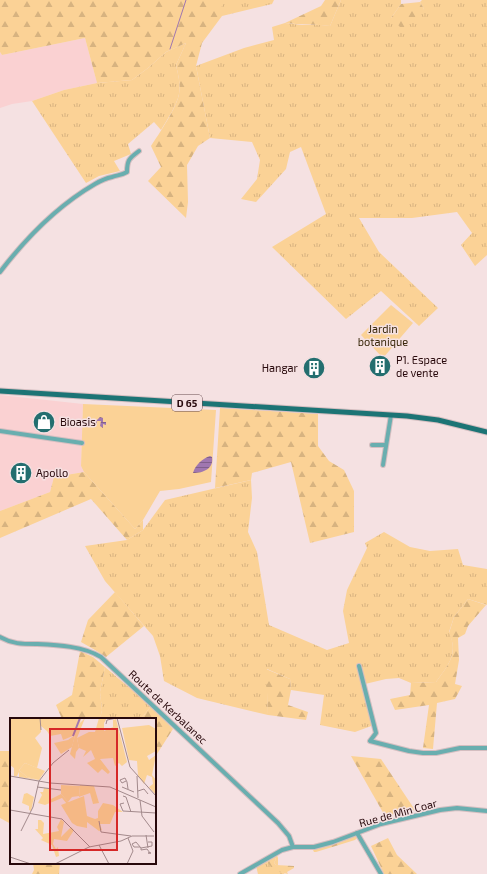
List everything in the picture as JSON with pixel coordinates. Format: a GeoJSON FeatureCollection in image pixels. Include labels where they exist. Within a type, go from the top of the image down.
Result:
{"type":"FeatureCollection","features":[{"type":"Feature","properties":{"kind":"main road","name":"D 65"},"geometry":{"type":"LineString","coordinates":[[0,391],[391,415],[438,420],[487,432]]}},
{"type":"Feature","properties":{"kind":"street"},"geometry":{"type":"LineString","coordinates":[[0,272],[24,243],[59,208],[96,184],[127,172],[126,166],[128,160],[139,151]]}},
{"type":"Feature","properties":{"kind":"street"},"geometry":{"type":"LineString","coordinates":[[383,465],[391,415]]}},
{"type":"Feature","properties":{"kind":"street"},"geometry":{"type":"LineString","coordinates":[[0,431],[82,443]]}},
{"type":"Feature","properties":{"kind":"street"},"geometry":{"type":"LineString","coordinates":[[372,445],[385,445]]}},
{"type":"Feature","properties":{"kind":"street","name":"Route de Kerbalanec"},"geometry":{"type":"LineString","coordinates":[[0,637],[18,645],[36,644],[84,649],[101,657],[278,823],[289,836],[293,847]]}},
{"type":"Feature","properties":{"kind":"street"},"geometry":{"type":"LineString","coordinates":[[359,666],[376,733],[370,741],[422,753],[436,753],[460,748],[487,748]]}},
{"type":"Feature","properties":{"kind":"street","name":"Rue de Min Coar"},"geometry":{"type":"LineString","coordinates":[[240,874],[276,853],[293,847],[318,846],[333,842],[381,824],[440,810],[457,808],[487,811]]}},
{"type":"Feature","properties":{"kind":"street"},"geometry":{"type":"LineString","coordinates":[[357,833],[381,874]]}},
{"type":"Feature","properties":{"kind":"shaded area"},"geometry":{"type":"Polygon","coordinates":[[[85,38],[97,83],[64,90],[32,101],[12,104],[0,108],[0,52],[2,55],[85,38]]]}},
{"type":"Feature","properties":{"kind":"shaded area"},"geometry":{"type":"Polygon","coordinates":[[[0,395],[83,404],[81,466],[84,472],[54,477],[50,492],[0,511],[0,395]]]}},
{"type":"Feature","properties":{"kind":"shaded area"},"geometry":{"type":"Polygon","coordinates":[[[100,417],[103,418],[103,422],[106,422],[106,425],[103,424],[103,428],[100,426],[101,421],[97,421],[96,425],[93,424],[93,421],[96,421],[100,417]]]}},
{"type":"Feature","properties":{"kind":"shaded area"},"geometry":{"type":"Polygon","coordinates":[[[210,456],[212,457],[212,461],[207,470],[193,473],[200,462],[210,456]]]}},
{"type":"Feature","properties":{"kind":"green space"},"geometry":{"type":"Polygon","coordinates":[[[0,0],[222,0],[222,16],[202,43],[196,66],[210,138],[198,146],[187,165],[188,202],[186,218],[148,181],[161,167],[151,146],[178,99],[180,87],[176,65],[186,43],[166,52],[132,80],[97,83],[85,38],[2,55],[0,52],[0,0]]]}},
{"type":"Feature","properties":{"kind":"green space"},"geometry":{"type":"Polygon","coordinates":[[[222,0],[274,0],[272,4],[222,16],[222,0]]]}},
{"type":"Feature","properties":{"kind":"green space"},"geometry":{"type":"Polygon","coordinates":[[[325,0],[341,0],[330,26],[285,23],[321,6],[325,0]]]}},
{"type":"Feature","properties":{"kind":"green space"},"geometry":{"type":"Polygon","coordinates":[[[341,0],[401,0],[401,4],[391,18],[424,9],[420,2],[422,0],[487,0],[487,255],[475,266],[461,245],[472,233],[457,212],[412,218],[359,218],[379,252],[438,308],[419,326],[381,291],[346,319],[272,247],[326,214],[301,147],[290,152],[286,169],[256,202],[241,199],[257,179],[260,160],[252,142],[210,138],[196,66],[244,48],[274,40],[272,27],[285,23],[330,26],[341,0]]]}},
{"type":"Feature","properties":{"kind":"green space"},"geometry":{"type":"Polygon","coordinates":[[[420,2],[424,9],[402,29],[391,18],[401,4],[420,2]]]}},
{"type":"Feature","properties":{"kind":"green space"},"geometry":{"type":"Polygon","coordinates":[[[186,43],[176,65],[180,91],[178,98],[172,112],[161,130],[154,122],[128,144],[131,154],[114,161],[120,171],[99,176],[86,183],[32,101],[64,90],[97,83],[132,80],[166,52],[186,43]]]}},
{"type":"Feature","properties":{"kind":"green space","name":"Jardin botanique"},"geometry":{"type":"Polygon","coordinates":[[[391,305],[413,323],[383,358],[361,335],[391,305]]]}},
{"type":"Feature","properties":{"kind":"green space"},"geometry":{"type":"Polygon","coordinates":[[[83,404],[216,410],[211,482],[179,489],[160,491],[143,520],[135,529],[84,472],[81,466],[83,404]]]}},
{"type":"Feature","properties":{"kind":"green space"},"geometry":{"type":"Polygon","coordinates":[[[220,408],[318,414],[318,446],[329,461],[344,470],[354,491],[354,532],[310,543],[291,462],[252,473],[251,480],[215,488],[220,408]]]}},
{"type":"Feature","properties":{"kind":"green space"},"geometry":{"type":"Polygon","coordinates":[[[84,472],[135,529],[143,520],[143,530],[127,540],[91,499],[0,538],[0,511],[50,492],[54,477],[84,472]]]}},
{"type":"Feature","properties":{"kind":"green space"},"geometry":{"type":"Polygon","coordinates":[[[251,480],[252,498],[248,532],[257,552],[269,625],[327,650],[349,643],[343,611],[347,590],[367,548],[365,543],[384,532],[410,547],[430,551],[458,549],[463,565],[487,569],[487,605],[468,599],[454,617],[449,632],[453,647],[451,659],[436,682],[411,683],[399,678],[386,679],[365,684],[374,725],[355,732],[320,725],[324,695],[291,690],[290,679],[267,669],[268,715],[197,698],[164,681],[160,656],[153,636],[105,581],[85,546],[127,540],[143,530],[165,500],[251,480]]]}},
{"type":"Feature","properties":{"kind":"green space"},"geometry":{"type":"Polygon","coordinates":[[[115,592],[144,626],[106,657],[81,642],[88,620],[115,592]]]}},
{"type":"Feature","properties":{"kind":"green space"},"geometry":{"type":"Polygon","coordinates":[[[468,599],[486,605],[468,626],[465,634],[458,638],[459,660],[455,684],[462,686],[455,699],[437,703],[433,749],[423,748],[429,705],[395,710],[390,699],[410,695],[411,683],[436,682],[451,659],[453,647],[449,633],[454,617],[468,599]]]}},
{"type":"Feature","properties":{"kind":"green space"},"geometry":{"type":"Polygon","coordinates":[[[80,651],[93,657],[105,667],[100,692],[102,710],[100,718],[62,718],[56,705],[72,695],[80,651]]]}},
{"type":"Feature","properties":{"kind":"green space"},"geometry":{"type":"Polygon","coordinates":[[[105,667],[151,706],[142,718],[100,718],[102,710],[100,692],[105,667]]]}},
{"type":"Feature","properties":{"kind":"green space"},"geometry":{"type":"Polygon","coordinates":[[[266,669],[290,679],[291,690],[288,705],[308,712],[306,720],[268,715],[266,669]]]}},
{"type":"Feature","properties":{"kind":"green space"},"geometry":{"type":"Polygon","coordinates":[[[151,706],[173,729],[156,755],[156,718],[142,718],[151,706]]]}},
{"type":"Feature","properties":{"kind":"green space"},"geometry":{"type":"Polygon","coordinates":[[[0,751],[10,751],[10,823],[0,818],[0,751]]]}},
{"type":"Feature","properties":{"kind":"green space"},"geometry":{"type":"Polygon","coordinates":[[[351,756],[381,759],[415,810],[385,816],[351,756]]]}},
{"type":"Feature","properties":{"kind":"green space"},"geometry":{"type":"Polygon","coordinates":[[[355,835],[357,838],[355,840],[316,852],[313,850],[344,840],[355,835]]]}},
{"type":"Feature","properties":{"kind":"green space"},"geometry":{"type":"Polygon","coordinates":[[[388,838],[397,855],[417,874],[384,874],[371,846],[388,838]]]}},
{"type":"Feature","properties":{"kind":"green space"},"geometry":{"type":"Polygon","coordinates":[[[277,855],[278,866],[274,863],[276,859],[274,857],[267,862],[285,874],[258,874],[256,866],[277,855]]]}},
{"type":"Feature","properties":{"kind":"green space"},"geometry":{"type":"Polygon","coordinates":[[[274,857],[276,859],[274,863],[276,865],[294,866],[294,868],[287,872],[288,874],[275,871],[267,862],[274,857]]]}},
{"type":"Feature","properties":{"kind":"green space"},"geometry":{"type":"Polygon","coordinates":[[[33,864],[60,864],[59,874],[32,874],[34,870],[33,864]]]}},
{"type":"Feature","properties":{"kind":"waterway"},"geometry":{"type":"LineString","coordinates":[[170,49],[186,0]]}},
{"type":"Feature","properties":{"kind":"place","name":"P1. Espace de vente"},"geometry":{"type":"Point","coordinates":[380,366]}},
{"type":"Feature","properties":{"kind":"place","name":"Hangar"},"geometry":{"type":"Point","coordinates":[314,368]}},
{"type":"Feature","properties":{"kind":"place","name":"Bioasis"},"geometry":{"type":"Point","coordinates":[44,422]}},
{"type":"Feature","properties":{"kind":"place","name":"Apollo"},"geometry":{"type":"Point","coordinates":[21,473]}}]}
